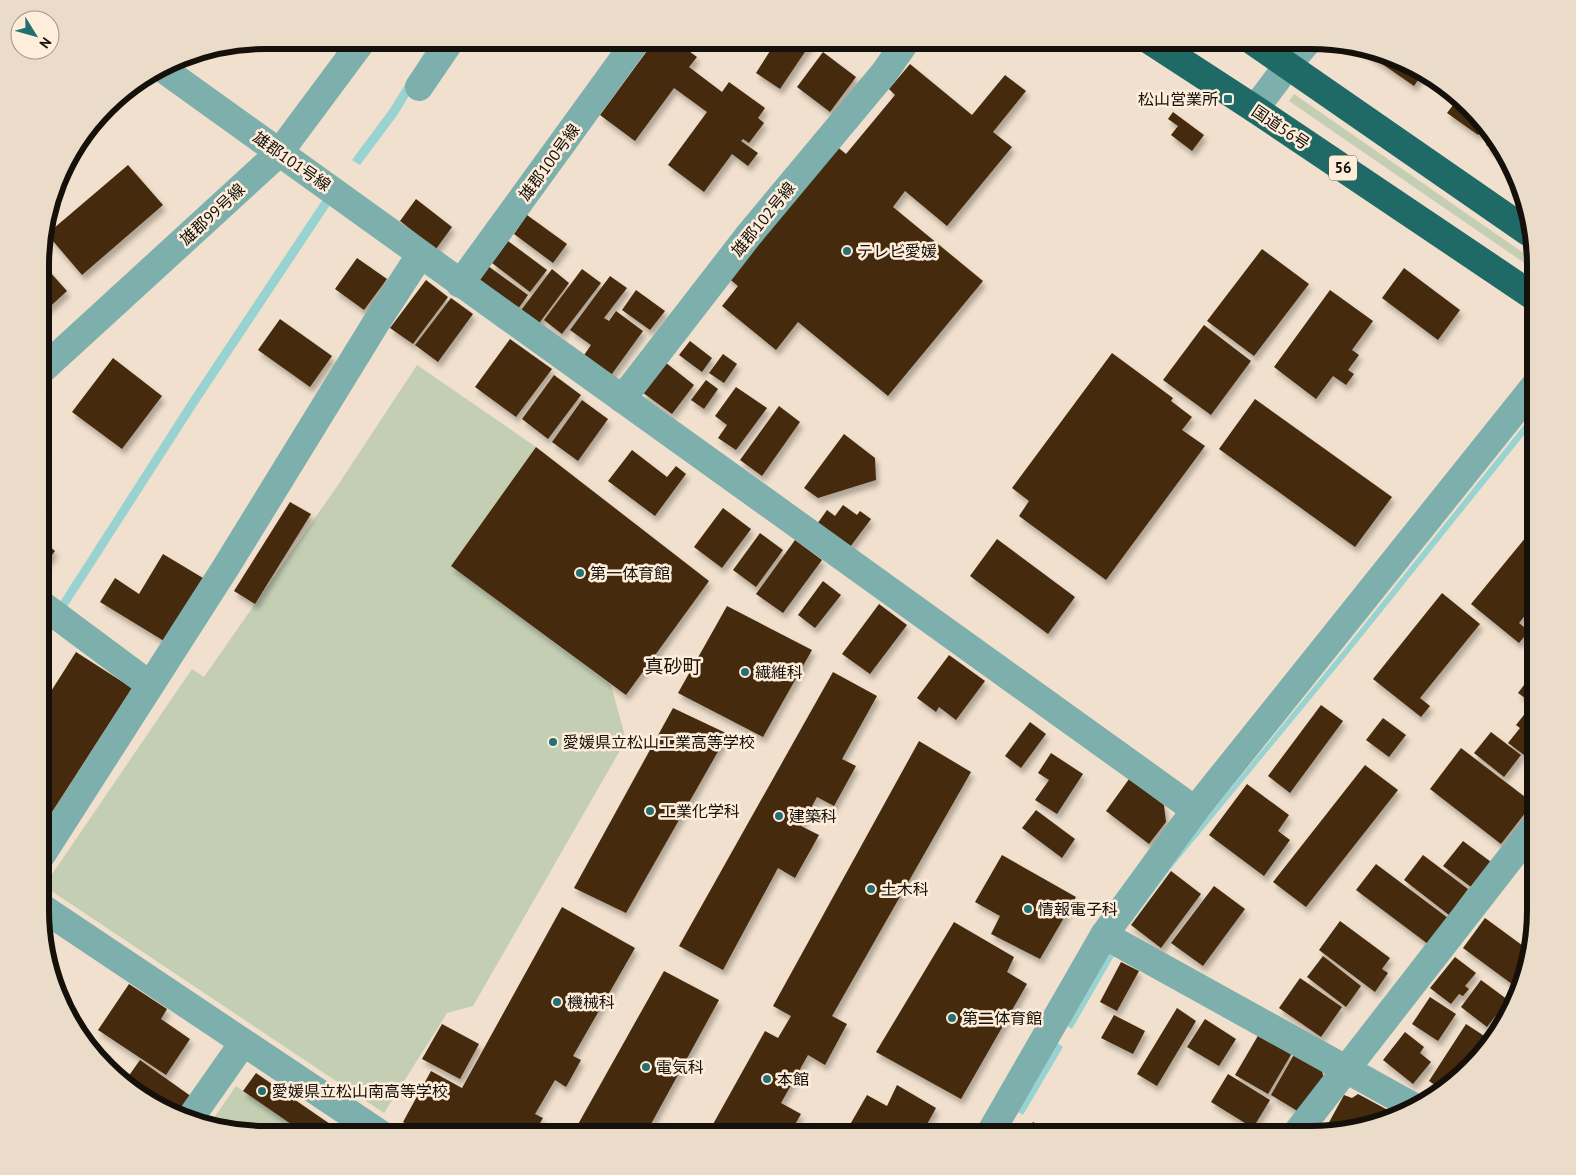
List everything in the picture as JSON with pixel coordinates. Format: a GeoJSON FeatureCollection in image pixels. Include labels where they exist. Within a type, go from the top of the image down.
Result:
{"type":"FeatureCollection","features":[{"type":"Feature","properties":{"kind":"highway","name":"国道56号"},"geometry":{"type":"LineString","coordinates":[[1163,49],[1527,292]]}},
{"type":"Feature","properties":{"kind":"highway"},"geometry":{"type":"LineString","coordinates":[[1264,49],[1524,229]]}},
{"type":"Feature","properties":{"kind":"street","name":"雄郡99号線"},"geometry":{"type":"LineString","coordinates":[[49,364],[279,153],[357,49]]}},
{"type":"Feature","properties":{"kind":"street"},"geometry":{"type":"LineString","coordinates":[[419,87],[446,49]]}},
{"type":"Feature","properties":{"kind":"street","name":"雄郡100号線"},"geometry":{"type":"LineString","coordinates":[[460,284],[630,49]]}},
{"type":"Feature","properties":{"kind":"street","name":"雄郡102号線"},"geometry":{"type":"LineString","coordinates":[[622,400],[748,236],[884,73],[901,49]]}},
{"type":"Feature","properties":{"kind":"street"},"geometry":{"type":"LineString","coordinates":[[1255,109],[1302,49]]}},
{"type":"Feature","properties":{"kind":"street","name":"雄郡101号線"},"geometry":{"type":"LineString","coordinates":[[167,72],[1195,810]]}},
{"type":"Feature","properties":{"kind":"street"},"geometry":{"type":"LineString","coordinates":[[49,843],[226,567],[420,255]]}},
{"type":"Feature","properties":{"kind":"street"},"geometry":{"type":"LineString","coordinates":[[994,1126],[1104,935],[1195,810],[1527,395]]}},
{"type":"Feature","properties":{"kind":"street"},"geometry":{"type":"LineString","coordinates":[[49,610],[150,685]]}},
{"type":"Feature","properties":{"kind":"street"},"geometry":{"type":"LineString","coordinates":[[1302,1126],[1527,837]]}},
{"type":"Feature","properties":{"kind":"street"},"geometry":{"type":"LineString","coordinates":[[49,913],[368,1126]]}},
{"type":"Feature","properties":{"kind":"street"},"geometry":{"type":"LineString","coordinates":[[1104,935],[1348,1068],[1408,1103]]}},
{"type":"Feature","properties":{"kind":"street"},"geometry":{"type":"LineString","coordinates":[[193,1114],[243,1043]]}},
{"type":"Feature","properties":{"kind":"green space"},"geometry":{"type":"Polygon","coordinates":[[[1294,94],[1527,255],[1527,265],[1289,101],[1294,94]]]}},
{"type":"Feature","properties":{"kind":"green space"},"geometry":{"type":"Polygon","coordinates":[[[417,365],[536,447],[451,566],[611,685],[626,740],[473,1006],[447,1013],[384,1113],[49,889],[49,879],[192,669],[204,677],[338,485],[417,365]]]}},
{"type":"Feature","properties":{"kind":"green space"},"geometry":{"type":"Polygon","coordinates":[[[236,1086],[294,1126],[250,1126],[212,1120],[236,1086]]]}},
{"type":"Feature","properties":{"kind":"water"},"geometry":{"type":"Polygon","coordinates":[[[427,49],[437,49],[398,114],[360,165],[352,160],[390,109],[427,49]]]}},
{"type":"Feature","properties":{"kind":"water"},"geometry":{"type":"Polygon","coordinates":[[[323,199],[330,205],[197,405],[67,607],[60,602],[190,399],[323,199]]]}},
{"type":"Feature","properties":{"kind":"water"},"geometry":{"type":"Polygon","coordinates":[[[1527,421],[1527,431],[1347,655],[1169,871],[1130,924],[1127,919],[1200,826],[1527,421]]]}},
{"type":"Feature","properties":{"kind":"water"},"geometry":{"type":"Polygon","coordinates":[[[1106,951],[1114,956],[1072,1029],[1064,1024],[1106,951]]]}},
{"type":"Feature","properties":{"kind":"water"},"geometry":{"type":"Polygon","coordinates":[[[1056,1042],[1063,1047],[1023,1115],[1015,1110],[1056,1042]]]}},
{"type":"Feature","properties":{"kind":"building"},"geometry":{"type":"Polygon","coordinates":[[[648,49],[686,49],[697,57],[689,67],[722,92],[729,82],[765,108],[758,118],[764,123],[749,143],[743,139],[741,141],[758,153],[748,166],[732,154],[704,192],[668,165],[707,112],[674,88],[635,141],[600,115],[648,49]]]}},
{"type":"Feature","properties":{"kind":"building"},"geometry":{"type":"Polygon","coordinates":[[[771,49],[807,49],[780,89],[756,73],[771,49]]]}},
{"type":"Feature","properties":{"kind":"building"},"geometry":{"type":"Polygon","coordinates":[[[823,52],[856,77],[830,112],[797,87],[823,52]]]}},
{"type":"Feature","properties":{"kind":"building"},"geometry":{"type":"Polygon","coordinates":[[[1373,57],[1394,65],[1420,78],[1414,86],[1373,57]]]}},
{"type":"Feature","properties":{"kind":"building","name":"テレビ愛媛"},"geometry":{"type":"Polygon","coordinates":[[[910,64],[972,115],[1005,75],[1026,91],[993,132],[1012,147],[947,226],[905,191],[893,207],[983,281],[888,396],[798,322],[776,350],[722,306],[738,286],[727,277],[835,145],[846,154],[895,95],[889,89],[910,64]]]}},
{"type":"Feature","properties":{"kind":"building"},"geometry":{"type":"Polygon","coordinates":[[[1455,103],[1481,131],[1478,135],[1447,113],[1455,103]]]}},
{"type":"Feature","properties":{"kind":"building"},"geometry":{"type":"Polygon","coordinates":[[[1173,112],[1204,135],[1192,151],[1171,135],[1178,126],[1168,119],[1173,112]]]}},
{"type":"Feature","properties":{"kind":"building"},"geometry":{"type":"Polygon","coordinates":[[[1489,141],[1495,151],[1486,145],[1489,141]]]}},
{"type":"Feature","properties":{"kind":"building"},"geometry":{"type":"Polygon","coordinates":[[[128,165],[163,205],[82,275],[51,238],[52,230],[128,165]]]}},
{"type":"Feature","properties":{"kind":"building"},"geometry":{"type":"Polygon","coordinates":[[[416,199],[452,227],[436,249],[400,221],[416,199]]]}},
{"type":"Feature","properties":{"kind":"building"},"geometry":{"type":"Polygon","coordinates":[[[527,215],[567,244],[553,263],[514,234],[527,215]]]}},
{"type":"Feature","properties":{"kind":"building"},"geometry":{"type":"Polygon","coordinates":[[[508,241],[547,270],[530,292],[492,263],[508,241]]]}},
{"type":"Feature","properties":{"kind":"building"},"geometry":{"type":"Polygon","coordinates":[[[1262,249],[1309,284],[1254,356],[1207,321],[1262,249]]]}},
{"type":"Feature","properties":{"kind":"building"},"geometry":{"type":"Polygon","coordinates":[[[357,258],[387,279],[364,310],[335,289],[357,258]]]}},
{"type":"Feature","properties":{"kind":"building"},"geometry":{"type":"Polygon","coordinates":[[[488,266],[528,295],[515,313],[475,284],[488,266]]]}},
{"type":"Feature","properties":{"kind":"building"},"geometry":{"type":"Polygon","coordinates":[[[1404,268],[1460,310],[1438,340],[1382,298],[1404,268]]]}},
{"type":"Feature","properties":{"kind":"building"},"geometry":{"type":"Polygon","coordinates":[[[552,269],[569,283],[537,326],[519,313],[552,269]]]}},
{"type":"Feature","properties":{"kind":"building"},"geometry":{"type":"Polygon","coordinates":[[[582,269],[601,283],[562,334],[544,320],[582,269]]]}},
{"type":"Feature","properties":{"kind":"building"},"geometry":{"type":"Polygon","coordinates":[[[49,271],[67,291],[49,308],[49,271]]]}},
{"type":"Feature","properties":{"kind":"building"},"geometry":{"type":"Polygon","coordinates":[[[610,276],[627,288],[604,318],[609,321],[616,311],[643,331],[609,378],[582,358],[591,345],[570,330],[610,276]]]}},
{"type":"Feature","properties":{"kind":"building"},"geometry":{"type":"Polygon","coordinates":[[[426,280],[448,297],[413,344],[390,328],[426,280]]]}},
{"type":"Feature","properties":{"kind":"building"},"geometry":{"type":"Polygon","coordinates":[[[636,290],[665,311],[650,330],[622,310],[636,290]]]}},
{"type":"Feature","properties":{"kind":"building"},"geometry":{"type":"Polygon","coordinates":[[[1330,290],[1373,321],[1352,350],[1359,355],[1348,370],[1354,374],[1346,385],[1333,376],[1316,399],[1274,367],[1330,290]]]}},
{"type":"Feature","properties":{"kind":"building"},"geometry":{"type":"Polygon","coordinates":[[[451,298],[473,314],[438,362],[415,345],[451,298]]]}},
{"type":"Feature","properties":{"kind":"building"},"geometry":{"type":"Polygon","coordinates":[[[280,319],[332,356],[310,387],[258,350],[280,319]]]}},
{"type":"Feature","properties":{"kind":"building"},"geometry":{"type":"Polygon","coordinates":[[[1204,325],[1251,361],[1211,415],[1163,380],[1204,325]]]}},
{"type":"Feature","properties":{"kind":"building"},"geometry":{"type":"Polygon","coordinates":[[[510,339],[552,369],[516,417],[475,387],[510,339]]]}},
{"type":"Feature","properties":{"kind":"building"},"geometry":{"type":"Polygon","coordinates":[[[690,341],[712,358],[702,372],[679,355],[690,341]]]}},
{"type":"Feature","properties":{"kind":"building"},"geometry":{"type":"Polygon","coordinates":[[[1112,353],[1173,398],[1171,401],[1192,417],[1182,430],[1205,446],[1106,580],[1019,516],[1029,501],[1012,488],[1112,353]]]}},
{"type":"Feature","properties":{"kind":"building"},"geometry":{"type":"Polygon","coordinates":[[[723,354],[737,364],[724,383],[709,373],[723,354]]]}},
{"type":"Feature","properties":{"kind":"building"},"geometry":{"type":"Polygon","coordinates":[[[113,358],[162,396],[122,449],[72,412],[113,358]]]}},
{"type":"Feature","properties":{"kind":"building"},"geometry":{"type":"Polygon","coordinates":[[[665,362],[694,385],[672,414],[642,392],[665,362]]]}},
{"type":"Feature","properties":{"kind":"building"},"geometry":{"type":"Polygon","coordinates":[[[554,375],[581,395],[548,439],[522,419],[554,375]]]}},
{"type":"Feature","properties":{"kind":"building"},"geometry":{"type":"Polygon","coordinates":[[[706,380],[718,389],[704,409],[691,400],[706,380]]]}},
{"type":"Feature","properties":{"kind":"building"},"geometry":{"type":"Polygon","coordinates":[[[736,387],[767,408],[736,450],[718,438],[727,425],[715,416],[736,387]]]}},
{"type":"Feature","properties":{"kind":"building"},"geometry":{"type":"Polygon","coordinates":[[[1255,399],[1392,497],[1355,547],[1219,449],[1255,399]]]}},
{"type":"Feature","properties":{"kind":"building"},"geometry":{"type":"Polygon","coordinates":[[[582,400],[608,419],[578,461],[552,442],[582,400]]]}},
{"type":"Feature","properties":{"kind":"building"},"geometry":{"type":"Polygon","coordinates":[[[779,406],[800,422],[762,476],[740,460],[779,406]]]}},
{"type":"Feature","properties":{"kind":"building"},"geometry":{"type":"Polygon","coordinates":[[[844,434],[875,458],[876,480],[818,498],[804,488],[844,434]]]}},
{"type":"Feature","properties":{"kind":"building","name":"第一体育館"},"geometry":{"type":"Polygon","coordinates":[[[536,447],[709,581],[626,695],[451,566],[536,447]]]}},
{"type":"Feature","properties":{"kind":"building"},"geometry":{"type":"Polygon","coordinates":[[[632,450],[667,477],[676,466],[686,474],[655,516],[608,481],[632,450]]]}},
{"type":"Feature","properties":{"kind":"building"},"geometry":{"type":"Polygon","coordinates":[[[290,502],[311,514],[255,604],[234,591],[290,502]]]}},
{"type":"Feature","properties":{"kind":"building"},"geometry":{"type":"Polygon","coordinates":[[[843,505],[857,515],[860,511],[871,519],[847,551],[815,527],[827,510],[835,516],[843,505]]]}},
{"type":"Feature","properties":{"kind":"building"},"geometry":{"type":"Polygon","coordinates":[[[723,508],[751,529],[722,568],[694,547],[723,508]]]}},
{"type":"Feature","properties":{"kind":"building"},"geometry":{"type":"Polygon","coordinates":[[[760,533],[783,550],[756,587],[733,570],[760,533]]]}},
{"type":"Feature","properties":{"kind":"building"},"geometry":{"type":"Polygon","coordinates":[[[1527,536],[1527,613],[1519,623],[1527,629],[1527,633],[1519,643],[1471,604],[1527,536]]]}},
{"type":"Feature","properties":{"kind":"building"},"geometry":{"type":"Polygon","coordinates":[[[997,539],[1075,597],[1048,634],[970,576],[997,539]]]}},
{"type":"Feature","properties":{"kind":"building"},"geometry":{"type":"Polygon","coordinates":[[[795,540],[822,560],[783,613],[756,594],[795,540]]]}},
{"type":"Feature","properties":{"kind":"building"},"geometry":{"type":"Polygon","coordinates":[[[49,546],[55,551],[49,559],[49,546]]]}},
{"type":"Feature","properties":{"kind":"building"},"geometry":{"type":"Polygon","coordinates":[[[163,554],[203,578],[164,641],[100,602],[115,578],[139,594],[163,554]]]}},
{"type":"Feature","properties":{"kind":"building"},"geometry":{"type":"Polygon","coordinates":[[[823,581],[841,595],[815,628],[798,615],[823,581]]]}},
{"type":"Feature","properties":{"kind":"building"},"geometry":{"type":"Polygon","coordinates":[[[1442,593],[1480,624],[1420,698],[1430,706],[1421,717],[1373,679],[1442,593]]]}},
{"type":"Feature","properties":{"kind":"building"},"geometry":{"type":"Polygon","coordinates":[[[879,604],[907,625],[870,674],[842,654],[879,604]]]}},
{"type":"Feature","properties":{"kind":"building","name":"繊維科"},"geometry":{"type":"Polygon","coordinates":[[[727,606],[812,650],[763,737],[678,693],[727,606]]]}},
{"type":"Feature","properties":{"kind":"building"},"geometry":{"type":"Polygon","coordinates":[[[76,652],[132,688],[49,817],[49,694],[76,652]]]}},
{"type":"Feature","properties":{"kind":"building"},"geometry":{"type":"Polygon","coordinates":[[[949,655],[985,681],[956,720],[939,707],[936,712],[917,698],[949,655]]]}},
{"type":"Feature","properties":{"kind":"building","name":"建築科"},"geometry":{"type":"Polygon","coordinates":[[[833,672],[877,696],[842,759],[856,766],[834,806],[817,797],[801,826],[819,835],[795,878],[778,868],[723,970],[679,946],[833,672]]]}},
{"type":"Feature","properties":{"kind":"building"},"geometry":{"type":"Polygon","coordinates":[[[1527,681],[1527,700],[1518,693],[1527,681]]]}},
{"type":"Feature","properties":{"kind":"building"},"geometry":{"type":"Polygon","coordinates":[[[1321,705],[1343,721],[1290,793],[1268,776],[1321,705]]]}},
{"type":"Feature","properties":{"kind":"building","name":"工業化学科"},"geometry":{"type":"Polygon","coordinates":[[[673,708],[728,734],[626,913],[574,888],[673,708]]]}},
{"type":"Feature","properties":{"kind":"building"},"geometry":{"type":"Polygon","coordinates":[[[1527,711],[1527,757],[1508,743],[1520,728],[1516,725],[1527,711]]]}},
{"type":"Feature","properties":{"kind":"building"},"geometry":{"type":"Polygon","coordinates":[[[1383,718],[1406,735],[1389,757],[1366,740],[1383,718]]]}},
{"type":"Feature","properties":{"kind":"building"},"geometry":{"type":"Polygon","coordinates":[[[1030,722],[1046,734],[1021,768],[1005,756],[1030,722]]]}},
{"type":"Feature","properties":{"kind":"building"},"geometry":{"type":"Polygon","coordinates":[[[1491,732],[1521,755],[1504,777],[1474,753],[1491,732]]]}},
{"type":"Feature","properties":{"kind":"building","name":"土木科"},"geometry":{"type":"Polygon","coordinates":[[[919,741],[971,772],[832,1016],[847,1024],[825,1065],[808,1055],[781,1103],[801,1114],[794,1126],[712,1126],[765,1031],[778,1038],[791,1016],[773,1006],[919,741]]]}},
{"type":"Feature","properties":{"kind":"building"},"geometry":{"type":"Polygon","coordinates":[[[1461,748],[1527,798],[1527,811],[1501,844],[1430,789],[1461,748]]]}},
{"type":"Feature","properties":{"kind":"building"},"geometry":{"type":"Polygon","coordinates":[[[1051,753],[1083,774],[1057,814],[1035,800],[1049,780],[1038,773],[1051,753]]]}},
{"type":"Feature","properties":{"kind":"building"},"geometry":{"type":"Polygon","coordinates":[[[1365,765],[1398,790],[1306,907],[1273,882],[1365,765]]]}},
{"type":"Feature","properties":{"kind":"building"},"geometry":{"type":"Polygon","coordinates":[[[1129,779],[1164,805],[1166,822],[1149,844],[1106,811],[1129,779]]]}},
{"type":"Feature","properties":{"kind":"building"},"geometry":{"type":"Polygon","coordinates":[[[1247,784],[1289,815],[1278,831],[1290,840],[1264,876],[1209,835],[1247,784]]]}},
{"type":"Feature","properties":{"kind":"building"},"geometry":{"type":"Polygon","coordinates":[[[1036,810],[1075,839],[1062,858],[1022,828],[1036,810]]]}},
{"type":"Feature","properties":{"kind":"building"},"geometry":{"type":"Polygon","coordinates":[[[1463,841],[1491,862],[1471,887],[1443,866],[1463,841]]]}},
{"type":"Feature","properties":{"kind":"building","name":"情報電子科"},"geometry":{"type":"Polygon","coordinates":[[[1002,855],[1076,897],[1040,959],[991,934],[1000,916],[975,902],[1002,855]]]}},
{"type":"Feature","properties":{"kind":"building"},"geometry":{"type":"Polygon","coordinates":[[[1423,855],[1468,889],[1449,915],[1404,880],[1423,855]]]}},
{"type":"Feature","properties":{"kind":"building"},"geometry":{"type":"Polygon","coordinates":[[[1376,864],[1448,918],[1428,944],[1356,890],[1376,864]]]}},
{"type":"Feature","properties":{"kind":"building"},"geometry":{"type":"Polygon","coordinates":[[[1171,871],[1201,894],[1161,948],[1131,925],[1171,871]]]}},
{"type":"Feature","properties":{"kind":"building"},"geometry":{"type":"Polygon","coordinates":[[[1214,886],[1245,909],[1203,966],[1171,943],[1214,886]]]}},
{"type":"Feature","properties":{"kind":"building","name":"機械科"},"geometry":{"type":"Polygon","coordinates":[[[562,907],[635,948],[573,1056],[581,1060],[566,1087],[555,1080],[535,1114],[543,1118],[538,1126],[410,1126],[403,1122],[431,1071],[462,1088],[562,907]]]}},
{"type":"Feature","properties":{"kind":"building"},"geometry":{"type":"Polygon","coordinates":[[[1485,918],[1524,947],[1514,985],[1463,948],[1485,918]]]}},
{"type":"Feature","properties":{"kind":"building"},"geometry":{"type":"Polygon","coordinates":[[[1340,921],[1390,958],[1382,969],[1388,973],[1375,992],[1319,950],[1340,921]]]}},
{"type":"Feature","properties":{"kind":"building","name":"第二体育館"},"geometry":{"type":"Polygon","coordinates":[[[954,922],[1014,957],[1007,972],[1027,984],[961,1099],[876,1052],[954,922]]]}},
{"type":"Feature","properties":{"kind":"building"},"geometry":{"type":"Polygon","coordinates":[[[1323,956],[1361,986],[1346,1007],[1307,977],[1323,956]]]}},
{"type":"Feature","properties":{"kind":"building"},"geometry":{"type":"Polygon","coordinates":[[[1455,957],[1476,973],[1465,986],[1469,989],[1463,996],[1459,994],[1451,1004],[1430,988],[1455,957]]]}},
{"type":"Feature","properties":{"kind":"building"},"geometry":{"type":"Polygon","coordinates":[[[1121,962],[1139,971],[1117,1011],[1100,1002],[1121,962]]]}},
{"type":"Feature","properties":{"kind":"building","name":"電気科"},"geometry":{"type":"Polygon","coordinates":[[[664,971],[719,1000],[650,1126],[577,1126],[664,971]]]}},
{"type":"Feature","properties":{"kind":"building"},"geometry":{"type":"Polygon","coordinates":[[[1300,978],[1342,1007],[1321,1037],[1279,1008],[1300,978]]]}},
{"type":"Feature","properties":{"kind":"building"},"geometry":{"type":"Polygon","coordinates":[[[1481,980],[1508,1000],[1487,1027],[1461,1007],[1481,980]]]}},
{"type":"Feature","properties":{"kind":"building"},"geometry":{"type":"Polygon","coordinates":[[[129,984],[167,1009],[161,1019],[190,1039],[166,1075],[98,1030],[129,984]]]}},
{"type":"Feature","properties":{"kind":"building"},"geometry":{"type":"Polygon","coordinates":[[[1430,997],[1456,1014],[1438,1041],[1412,1024],[1430,997]]]}},
{"type":"Feature","properties":{"kind":"building"},"geometry":{"type":"Polygon","coordinates":[[[1177,1008],[1196,1021],[1157,1086],[1137,1074],[1177,1008]]]}},
{"type":"Feature","properties":{"kind":"building"},"geometry":{"type":"Polygon","coordinates":[[[1114,1015],[1145,1031],[1133,1054],[1101,1038],[1114,1015]]]}},
{"type":"Feature","properties":{"kind":"building"},"geometry":{"type":"Polygon","coordinates":[[[1205,1019],[1236,1039],[1219,1066],[1187,1047],[1205,1019]]]}},
{"type":"Feature","properties":{"kind":"building"},"geometry":{"type":"Polygon","coordinates":[[[442,1024],[479,1044],[460,1079],[422,1059],[442,1024]]]}},
{"type":"Feature","properties":{"kind":"building"},"geometry":{"type":"Polygon","coordinates":[[[1466,1024],[1486,1037],[1474,1053],[1443,1082],[1437,1086],[1429,1081],[1466,1024]]]}},
{"type":"Feature","properties":{"kind":"building"},"geometry":{"type":"Polygon","coordinates":[[[1405,1032],[1424,1047],[1420,1053],[1431,1062],[1413,1084],[1383,1060],[1405,1032]]]}},
{"type":"Feature","properties":{"kind":"building"},"geometry":{"type":"Polygon","coordinates":[[[1259,1034],[1292,1053],[1268,1094],[1235,1075],[1259,1034]]]}},
{"type":"Feature","properties":{"kind":"building"},"geometry":{"type":"Polygon","coordinates":[[[1296,1051],[1321,1065],[1324,1081],[1304,1115],[1271,1095],[1296,1051]]]}},
{"type":"Feature","properties":{"kind":"building"},"geometry":{"type":"Polygon","coordinates":[[[140,1060],[192,1097],[182,1110],[156,1097],[128,1078],[140,1060]]]}},
{"type":"Feature","properties":{"kind":"building"},"geometry":{"type":"Polygon","coordinates":[[[256,1073],[333,1126],[294,1126],[243,1091],[256,1073]]]}},
{"type":"Feature","properties":{"kind":"building"},"geometry":{"type":"Polygon","coordinates":[[[1228,1074],[1270,1100],[1254,1126],[1250,1126],[1211,1102],[1228,1074]]]}},
{"type":"Feature","properties":{"kind":"building"},"geometry":{"type":"Polygon","coordinates":[[[897,1085],[936,1108],[926,1126],[849,1126],[867,1095],[887,1106],[897,1085]]]}},
{"type":"Feature","properties":{"kind":"building"},"geometry":{"type":"Polygon","coordinates":[[[1358,1094],[1390,1111],[1368,1119],[1327,1126],[1344,1095],[1352,1098],[1358,1094]]]}},
{"type":"Feature","properties":{"kind":"building"},"geometry":{"type":"Polygon","coordinates":[[[1033,1122],[1040,1126],[1031,1126],[1033,1122]]]}},
{"type":"Feature","properties":{"kind":"place","name":"松山営業所"},"geometry":{"type":"Point","coordinates":[1228,99]}},
{"type":"Feature","properties":{"kind":"place","name":"テレビ愛媛"},"geometry":{"type":"Point","coordinates":[847,251]}},
{"type":"Feature","properties":{"kind":"place","name":"第一体育館"},"geometry":{"type":"Point","coordinates":[580,573]}},
{"type":"Feature","properties":{"kind":"place","name":"繊維科"},"geometry":{"type":"Point","coordinates":[745,672]}},
{"type":"Feature","properties":{"kind":"place","name":"愛媛県立松山工業高等学校"},"geometry":{"type":"Point","coordinates":[553,742]}},
{"type":"Feature","properties":{"kind":"place","name":"工業化学科"},"geometry":{"type":"Point","coordinates":[650,811]}},
{"type":"Feature","properties":{"kind":"place","name":"建築科"},"geometry":{"type":"Point","coordinates":[779,816]}},
{"type":"Feature","properties":{"kind":"place","name":"土木科"},"geometry":{"type":"Point","coordinates":[871,889]}},
{"type":"Feature","properties":{"kind":"place","name":"情報電子科"},"geometry":{"type":"Point","coordinates":[1028,909]}},
{"type":"Feature","properties":{"kind":"place","name":"機械科"},"geometry":{"type":"Point","coordinates":[557,1002]}},
{"type":"Feature","properties":{"kind":"place","name":"第二体育館"},"geometry":{"type":"Point","coordinates":[952,1018]}},
{"type":"Feature","properties":{"kind":"place","name":"電気科"},"geometry":{"type":"Point","coordinates":[646,1067]}},
{"type":"Feature","properties":{"kind":"place","name":"本館"},"geometry":{"type":"Point","coordinates":[767,1079]}},
{"type":"Feature","properties":{"kind":"place","name":"愛媛県立松山南高等学校"},"geometry":{"type":"Point","coordinates":[262,1091]}},
{"type":"Feature","properties":{"kind":"district","name":"真砂町"},"geometry":{"type":"Point","coordinates":[673,666]}}]}
